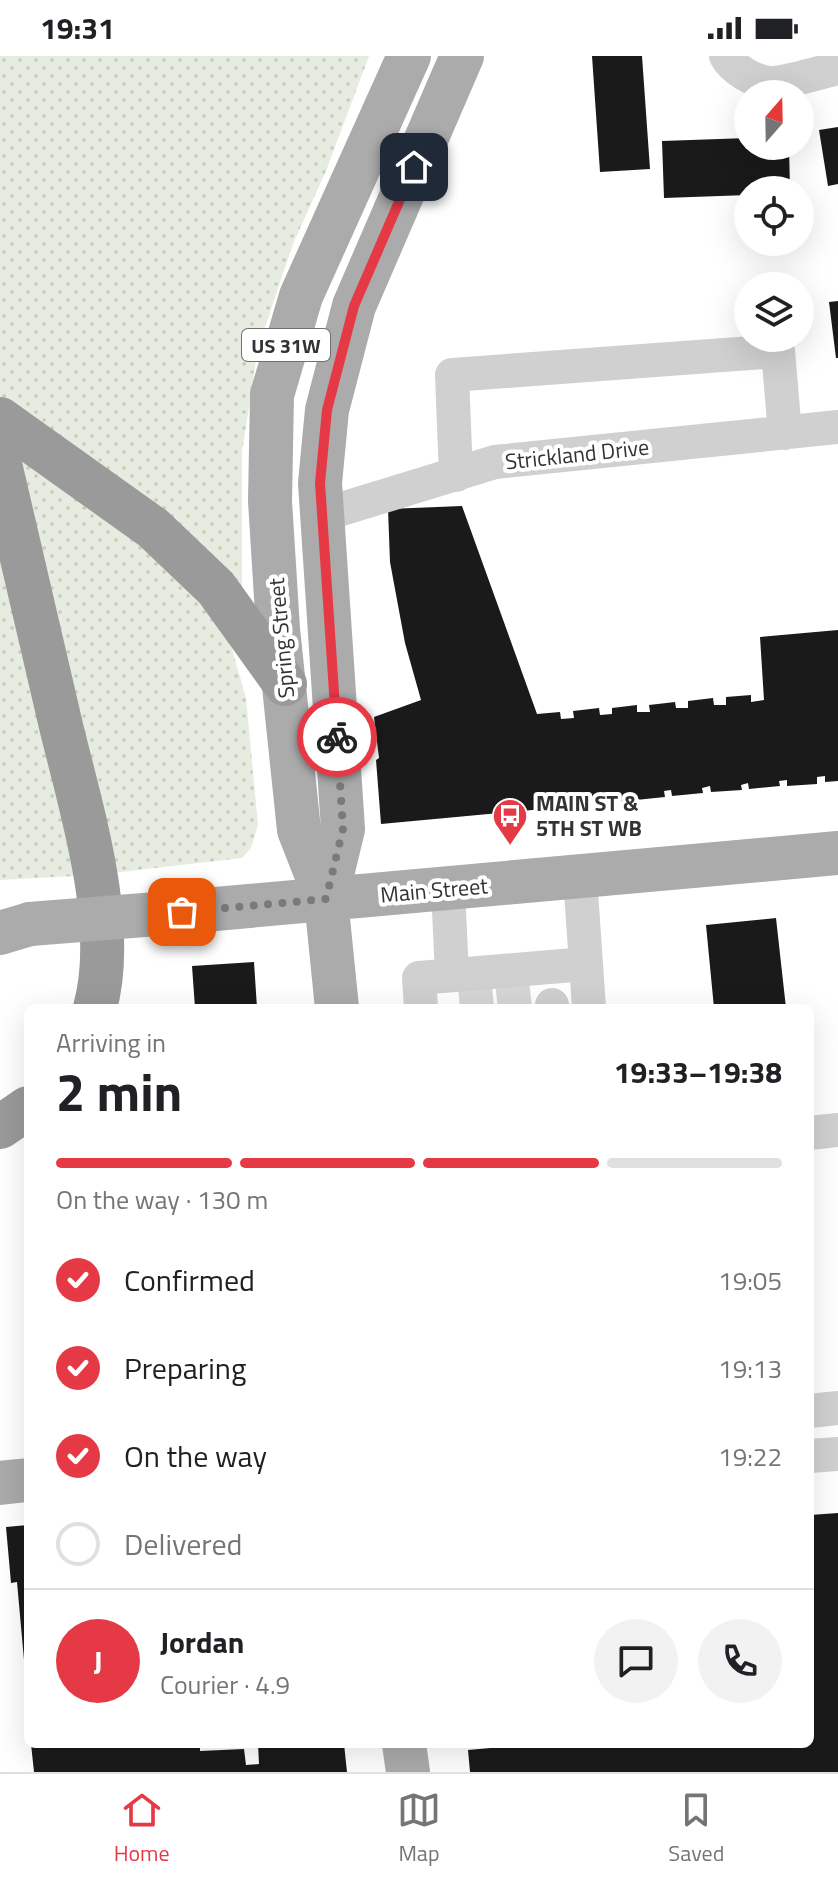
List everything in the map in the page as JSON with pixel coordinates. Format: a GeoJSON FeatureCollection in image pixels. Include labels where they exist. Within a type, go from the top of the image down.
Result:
{"type":"FeatureCollection","features":[{"type":"Feature","properties":{"kind":"highway"},"geometry":{"type":"LineString","coordinates":[[0,419],[153,528],[216,588],[285,684]]}},
{"type":"Feature","properties":{"kind":"highway"},"geometry":{"type":"LineString","coordinates":[[0,464],[92,856],[104,947],[101,988],[96,1004]]}},
{"type":"Feature","properties":{"kind":"highway"},"geometry":{"type":"LineString","coordinates":[[0,1127],[24,1111]]}},
{"type":"Feature","properties":{"kind":"main road","name":"Spring Street"},"geometry":{"type":"LineString","coordinates":[[326,899],[299,830],[270,501],[272,395],[301,296],[409,56]]}},
{"type":"Feature","properties":{"kind":"main road","name":"US 31W"},"geometry":{"type":"LineString","coordinates":[[326,899],[343,829],[320,483],[327,410],[354,306],[462,56]]}},
{"type":"Feature","properties":{"kind":"main road","name":"Main Street"},"geometry":{"type":"LineString","coordinates":[[10,925],[838,853]]}},
{"type":"Feature","properties":{"kind":"main road"},"geometry":{"type":"LineString","coordinates":[[326,899],[337,1004]]}},
{"type":"Feature","properties":{"kind":"main road"},"geometry":{"type":"LineString","coordinates":[[0,1483],[24,1480]]}},
{"type":"Feature","properties":{"kind":"main road"},"geometry":{"type":"LineString","coordinates":[[405,1748],[408,1772]]}},
{"type":"Feature","properties":{"kind":"street"},"geometry":{"type":"LineString","coordinates":[[726,56],[730,63],[747,75],[769,83],[838,68]]}},
{"type":"Feature","properties":{"kind":"street"},"geometry":{"type":"LineString","coordinates":[[452,476],[452,375],[778,351],[785,433]]}},
{"type":"Feature","properties":{"kind":"street","name":"Strickland Drive"},"geometry":{"type":"LineString","coordinates":[[322,515],[495,462],[838,427]]}},
{"type":"Feature","properties":{"kind":"street"},"geometry":{"type":"LineString","coordinates":[[580,877],[589,1004]]}},
{"type":"Feature","properties":{"kind":"street"},"geometry":{"type":"LineString","coordinates":[[448,889],[467,978]]}},
{"type":"Feature","properties":{"kind":"street"},"geometry":{"type":"LineString","coordinates":[[421,1004],[419,978],[512,976],[551,990],[586,964]]}},
{"type":"Feature","properties":{"kind":"street"},"geometry":{"type":"LineString","coordinates":[[814,1133],[838,1130]]}},
{"type":"Feature","properties":{"kind":"street"},"geometry":{"type":"LineString","coordinates":[[814,1411],[838,1408]]}},
{"type":"Feature","properties":{"kind":"street"},"geometry":{"type":"LineString","coordinates":[[814,1456],[838,1454]]}},
{"type":"Feature","properties":{"kind":"shaded area"},"geometry":{"type":"Polygon","coordinates":[[[0,56],[369,56],[326,171],[293,244],[258,348],[242,452],[242,598],[0,399],[0,56]]]}},
{"type":"Feature","properties":{"kind":"shaded area"},"geometry":{"type":"Polygon","coordinates":[[[20,454],[125,529],[217,618],[232,649],[246,698],[258,825],[251,848],[242,858],[112,873],[20,454]]]}},
{"type":"Feature","properties":{"kind":"shaded area"},"geometry":{"type":"Polygon","coordinates":[[[0,507],[76,876],[0,880],[0,507]]]}},
{"type":"Feature","properties":{"kind":"building"},"geometry":{"type":"Polygon","coordinates":[[[592,56],[642,56],[650,169],[600,172],[592,56]]]}},
{"type":"Feature","properties":{"kind":"building"},"geometry":{"type":"Polygon","coordinates":[[[838,127],[838,184],[828,186],[819,130],[838,127]]]}},
{"type":"Feature","properties":{"kind":"building"},"geometry":{"type":"Polygon","coordinates":[[[734,138],[734,160],[789,160],[790,176],[734,176],[734,196],[664,198],[662,141],[734,138]]]}},
{"type":"Feature","properties":{"kind":"building"},"geometry":{"type":"Polygon","coordinates":[[[838,301],[838,358],[836,358],[829,302],[838,301]]]}},
{"type":"Feature","properties":{"kind":"building"},"geometry":{"type":"Polygon","coordinates":[[[462,506],[537,714],[560,712],[561,719],[574,718],[573,711],[599,708],[600,715],[612,714],[612,708],[637,705],[637,712],[650,712],[649,705],[675,702],[676,708],[688,708],[688,701],[713,698],[714,705],[726,705],[726,697],[751,695],[751,702],[764,700],[760,637],[838,630],[838,781],[825,782],[825,776],[817,777],[817,784],[787,786],[787,780],[779,781],[780,786],[749,789],[748,783],[741,785],[742,790],[711,792],[710,786],[702,788],[703,793],[672,796],[671,790],[664,791],[665,797],[636,800],[634,794],[626,795],[627,801],[596,803],[596,799],[587,800],[587,805],[381,824],[374,717],[421,700],[405,643],[390,562],[388,509],[462,506]]]}},
{"type":"Feature","properties":{"kind":"building"},"geometry":{"type":"Polygon","coordinates":[[[776,918],[786,1004],[714,1004],[706,925],[776,918]]]}},
{"type":"Feature","properties":{"kind":"building"},"geometry":{"type":"Polygon","coordinates":[[[254,962],[257,1004],[195,1004],[192,966],[254,962]]]}},
{"type":"Feature","properties":{"kind":"building"},"geometry":{"type":"Polygon","coordinates":[[[838,1513],[838,1772],[470,1772],[468,1750],[491,1748],[814,1748],[814,1515],[838,1513]]]}},
{"type":"Feature","properties":{"kind":"building"},"geometry":{"type":"Polygon","coordinates":[[[24,1525],[24,1660],[17,1582],[11,1583],[6,1527],[24,1525]]]}},
{"type":"Feature","properties":{"kind":"building"},"geometry":{"type":"Polygon","coordinates":[[[31,1748],[244,1749],[246,1765],[259,1764],[258,1748],[344,1748],[347,1772],[34,1772],[31,1748]]]}},
{"type":"Feature","properties":{"kind":"tunnel"},"geometry":{"type":"LineString","coordinates":[[512,982],[515,1004]]}},
{"type":"Feature","properties":{"kind":"tunnel"},"geometry":{"type":"LineString","coordinates":[[475,986],[477,1004]]}},
{"type":"Feature","properties":{"kind":"way so far"},"geometry":{"type":"LineString","coordinates":[[182,912],[326,899],[343,829],[337,737]]}},
{"type":"Feature","properties":{"kind":"place","name":"MAIN ST & 5TH ST WB"},"geometry":{"type":"Point","coordinates":[510,847]}},
{"type":"Feature","properties":{"kind":"route"},"geometry":{"type":"LineString","coordinates":[[337,737],[320,483],[327,410],[354,306],[414,167]]}}]}
